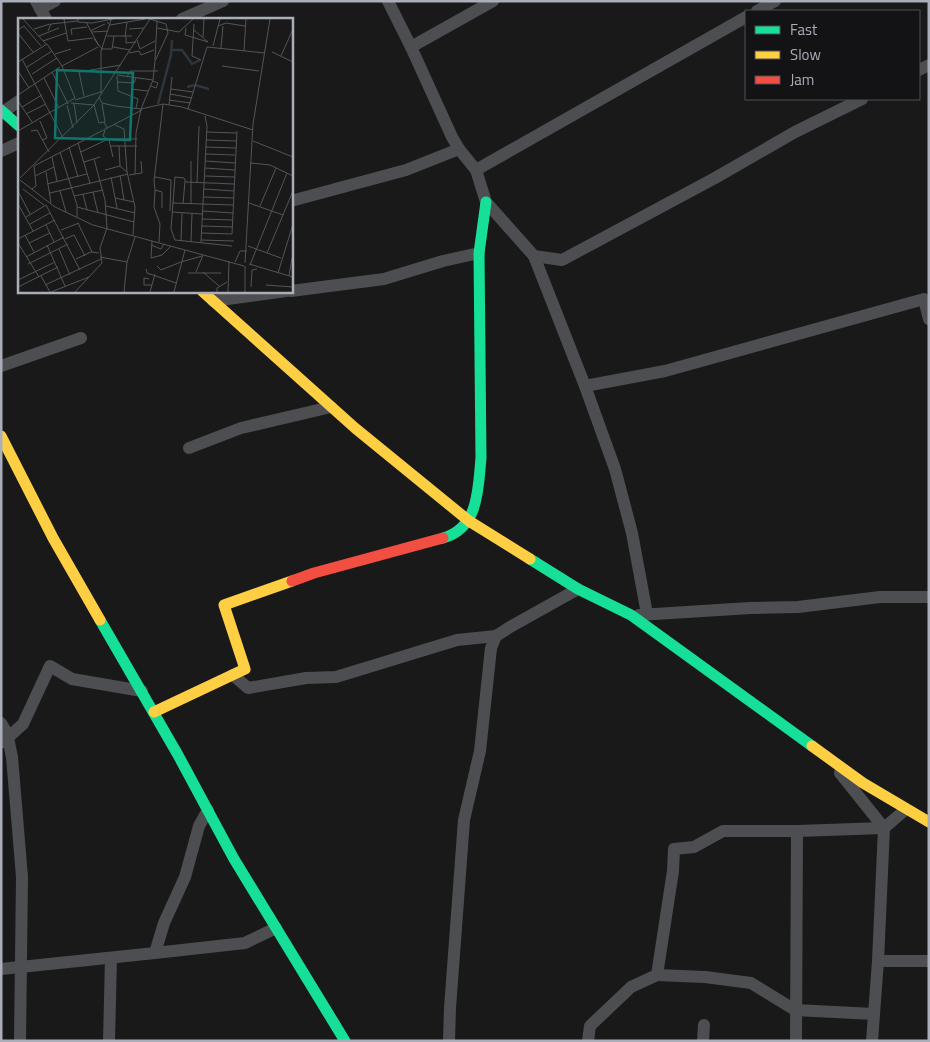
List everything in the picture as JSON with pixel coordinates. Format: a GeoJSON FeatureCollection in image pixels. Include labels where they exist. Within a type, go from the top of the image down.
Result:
{"type":"FeatureCollection","features":[{"type":"Feature","properties":{"kind":"street"},"geometry":{"type":"LineString","coordinates":[[41,10],[55,1]]}},
{"type":"Feature","properties":{"kind":"street"},"geometry":{"type":"LineString","coordinates":[[184,18],[223,1]]}},
{"type":"Feature","properties":{"kind":"street"},"geometry":{"type":"LineString","coordinates":[[388,1],[459,149],[476,170],[486,202],[534,256],[615,469],[632,533],[647,614]]}},
{"type":"Feature","properties":{"kind":"street"},"geometry":{"type":"LineString","coordinates":[[411,47],[493,1]]}},
{"type":"Feature","properties":{"kind":"street"},"geometry":{"type":"LineString","coordinates":[[759,10],[775,1]]}},
{"type":"Feature","properties":{"kind":"street"},"geometry":{"type":"LineString","coordinates":[[476,170],[745,18]]}},
{"type":"Feature","properties":{"kind":"street"},"geometry":{"type":"LineString","coordinates":[[534,256],[562,260],[715,178],[795,132],[860,100]]}},
{"type":"Feature","properties":{"kind":"street"},"geometry":{"type":"LineString","coordinates":[[18,102],[2,111],[18,125]]}},
{"type":"Feature","properties":{"kind":"street"},"geometry":{"type":"LineString","coordinates":[[1,151],[18,143]]}},
{"type":"Feature","properties":{"kind":"street"},"geometry":{"type":"LineString","coordinates":[[292,201],[406,170],[459,149]]}},
{"type":"Feature","properties":{"kind":"street"},"geometry":{"type":"LineString","coordinates":[[154,712],[245,669],[224,605],[314,573],[449,536],[460,530],[469,521],[478,492],[481,458],[479,253],[486,202]]}},
{"type":"Feature","properties":{"kind":"street"},"geometry":{"type":"LineString","coordinates":[[292,290],[384,279],[443,261],[479,253]]}},
{"type":"Feature","properties":{"kind":"street"},"geometry":{"type":"LineString","coordinates":[[203,292],[331,407],[469,521],[578,588],[631,615],[863,783],[905,810],[929,822]]}},
{"type":"Feature","properties":{"kind":"street"},"geometry":{"type":"LineString","coordinates":[[213,301],[279,292]]}},
{"type":"Feature","properties":{"kind":"street"},"geometry":{"type":"LineString","coordinates":[[585,386],[665,371],[924,299],[929,319]]}},
{"type":"Feature","properties":{"kind":"street"},"geometry":{"type":"LineString","coordinates":[[1,366],[80,338]]}},
{"type":"Feature","properties":{"kind":"street"},"geometry":{"type":"LineString","coordinates":[[189,448],[241,428],[331,407]]}},
{"type":"Feature","properties":{"kind":"street"},"geometry":{"type":"LineString","coordinates":[[1,436],[53,538],[154,712],[234,859],[345,1041]]}},
{"type":"Feature","properties":{"kind":"street"},"geometry":{"type":"LineString","coordinates":[[233,675],[248,688],[306,678],[336,676],[457,640],[496,636],[578,588]]}},
{"type":"Feature","properties":{"kind":"street"},"geometry":{"type":"LineString","coordinates":[[631,615],[798,607],[880,597],[929,597]]}},
{"type":"Feature","properties":{"kind":"street"},"geometry":{"type":"LineString","coordinates":[[449,1041],[464,820],[480,752],[491,648],[496,636]]}},
{"type":"Feature","properties":{"kind":"street"},"geometry":{"type":"LineString","coordinates":[[4,741],[23,724],[50,666],[72,679],[142,691]]}},
{"type":"Feature","properties":{"kind":"street"},"geometry":{"type":"LineString","coordinates":[[1,723],[4,741],[12,757],[22,877],[20,1041]]}},
{"type":"Feature","properties":{"kind":"street"},"geometry":{"type":"LineString","coordinates":[[830,759],[884,828],[872,1041]]}},
{"type":"Feature","properties":{"kind":"street"},"geometry":{"type":"LineString","coordinates":[[155,953],[164,923],[185,878],[199,826],[208,810]]}},
{"type":"Feature","properties":{"kind":"street"},"geometry":{"type":"LineString","coordinates":[[657,975],[673,871],[674,849],[694,847],[723,831],[884,828],[905,810]]}},
{"type":"Feature","properties":{"kind":"street"},"geometry":{"type":"LineString","coordinates":[[796,1041],[797,831]]}},
{"type":"Feature","properties":{"kind":"street"},"geometry":{"type":"LineString","coordinates":[[1,969],[245,943],[276,928]]}},
{"type":"Feature","properties":{"kind":"street"},"geometry":{"type":"LineString","coordinates":[[109,1041],[111,958]]}},
{"type":"Feature","properties":{"kind":"street"},"geometry":{"type":"LineString","coordinates":[[878,961],[929,961]]}},
{"type":"Feature","properties":{"kind":"street"},"geometry":{"type":"LineString","coordinates":[[588,1041],[590,1026],[631,987],[657,975],[705,977],[751,983],[795,1010],[874,1014]]}},
{"type":"Feature","properties":{"kind":"street"},"geometry":{"type":"LineString","coordinates":[[703,1041],[704,1025]]}},
{"type":"Feature","properties":{"kind":"traffic: fast"},"geometry":{"type":"LineString","coordinates":[[1,110],[18,125]]}},
{"type":"Feature","properties":{"kind":"traffic: fast"},"geometry":{"type":"LineString","coordinates":[[443,538],[455,533],[464,526],[474,506],[479,482],[481,458],[479,253],[486,202]]}},
{"type":"Feature","properties":{"kind":"traffic: fast"},"geometry":{"type":"LineString","coordinates":[[530,559],[578,589],[631,615],[812,746]]}},
{"type":"Feature","properties":{"kind":"traffic: fast"},"geometry":{"type":"LineString","coordinates":[[100,620],[178,755],[234,859],[345,1041]]}},
{"type":"Feature","properties":{"kind":"traffic: slow"},"geometry":{"type":"LineString","coordinates":[[203,292],[355,428],[469,521],[530,559]]}},
{"type":"Feature","properties":{"kind":"traffic: slow"},"geometry":{"type":"LineString","coordinates":[[1,436],[53,538],[100,620]]}},
{"type":"Feature","properties":{"kind":"traffic: slow"},"geometry":{"type":"LineString","coordinates":[[154,712],[245,669],[224,605],[292,581]]}},
{"type":"Feature","properties":{"kind":"traffic: slow"},"geometry":{"type":"LineString","coordinates":[[812,746],[863,783],[929,822]]}},
{"type":"Feature","properties":{"kind":"traffic: jam"},"geometry":{"type":"LineString","coordinates":[[292,581],[314,573],[443,538]]}}]}
